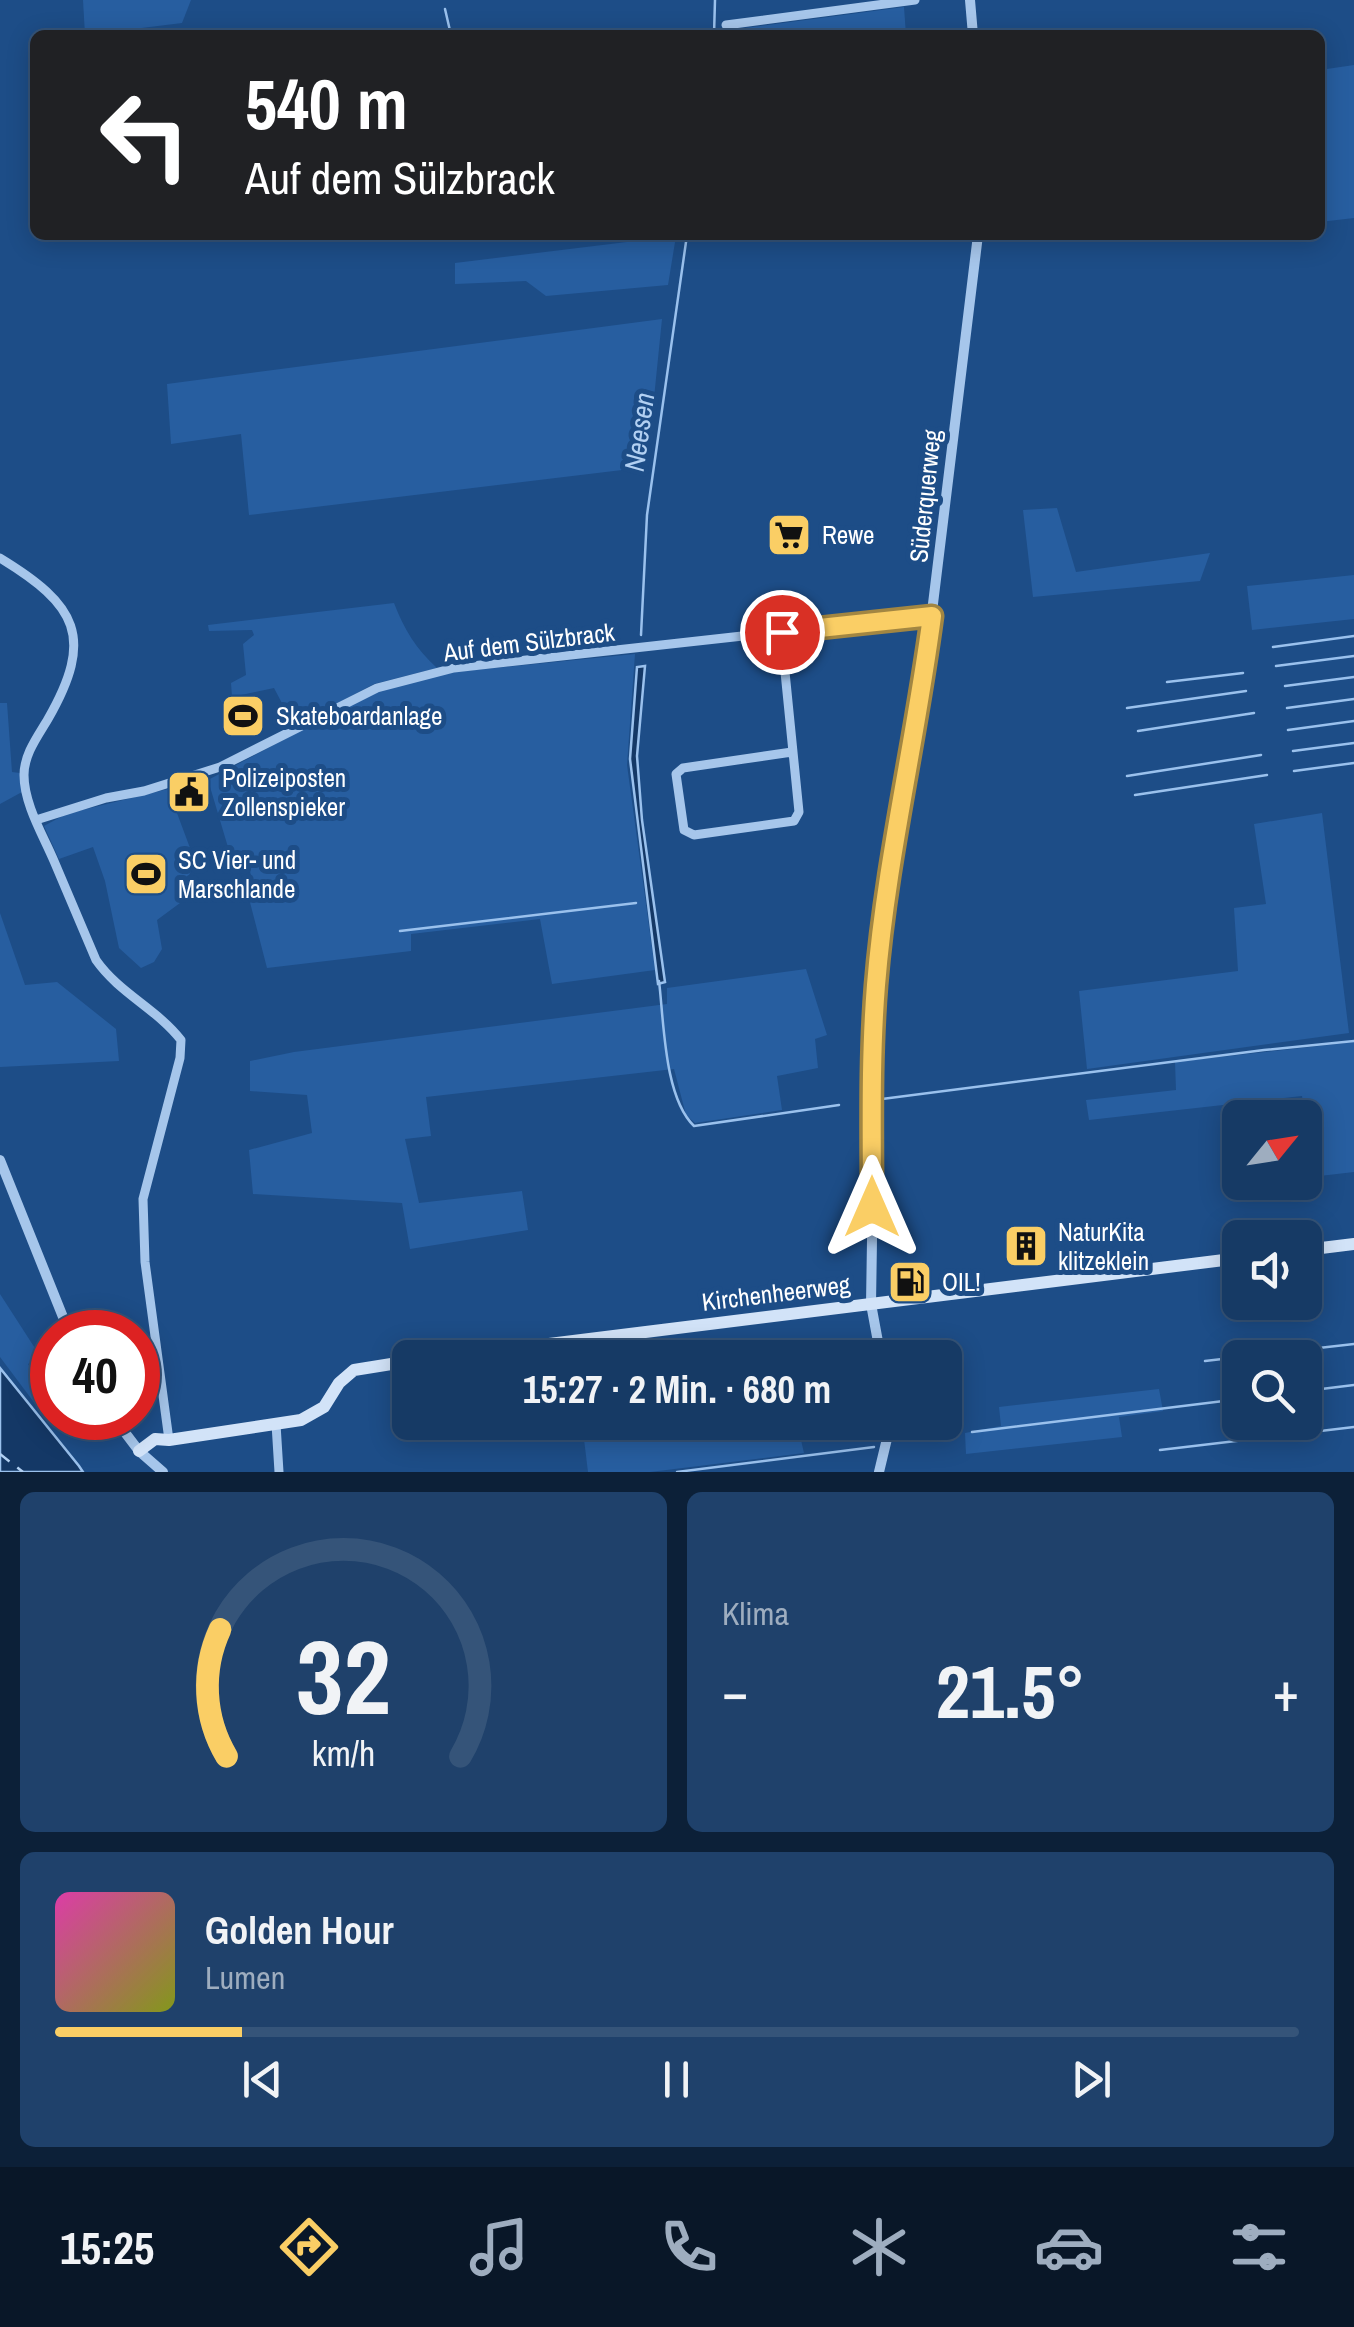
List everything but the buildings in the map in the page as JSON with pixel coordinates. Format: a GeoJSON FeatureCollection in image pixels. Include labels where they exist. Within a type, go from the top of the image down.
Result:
{"type":"FeatureCollection","features":[{"type":"Feature","properties":{"kind":"main road"},"geometry":{"type":"LineString","coordinates":[[1322,1248],[1354,1244]]}},
{"type":"Feature","properties":{"kind":"main road","name":"Kirchenheerweg"},"geometry":{"type":"LineString","coordinates":[[581,1340],[1222,1260]]}},
{"type":"Feature","properties":{"kind":"main road"},"geometry":{"type":"LineString","coordinates":[[143,1454],[168,1440],[300,1420],[328,1403],[339,1383],[354,1370],[392,1363]]}},
{"type":"Feature","properties":{"kind":"street"},"geometry":{"type":"LineString","coordinates":[[726,25],[915,0]]}},
{"type":"Feature","properties":{"kind":"street"},"geometry":{"type":"LineString","coordinates":[[970,0],[973,30]]}},
{"type":"Feature","properties":{"kind":"street","name":"Süderquerweg"},"geometry":{"type":"LineString","coordinates":[[877,1340],[870,1304],[876,986],[895,839],[921,702],[977,240]]}},
{"type":"Feature","properties":{"kind":"street"},"geometry":{"type":"LineString","coordinates":[[0,558],[52,594],[74,633],[74,660],[64,690],[30,750],[24,770],[36,820],[96,960],[110,979],[169,1024],[182,1040],[143,1199],[146,1262],[168,1440]]}},
{"type":"Feature","properties":{"kind":"street","name":"Auf dem Sülzbrack"},"geometry":{"type":"LineString","coordinates":[[36,820],[220,767],[377,688],[454,668],[932,616]]}},
{"type":"Feature","properties":{"kind":"street"},"geometry":{"type":"LineString","coordinates":[[782,632],[798,812],[794,821],[694,835],[684,830],[676,774],[683,768],[792,752]]}},
{"type":"Feature","properties":{"kind":"street"},"geometry":{"type":"LineString","coordinates":[[0,1160],[60,1310]]}},
{"type":"Feature","properties":{"kind":"street"},"geometry":{"type":"LineString","coordinates":[[276,1424],[279,1472]]}},
{"type":"Feature","properties":{"kind":"street"},"geometry":{"type":"LineString","coordinates":[[132,1440],[163,1472]]}},
{"type":"Feature","properties":{"kind":"street"},"geometry":{"type":"LineString","coordinates":[[879,1472],[887,1440]]}},
{"type":"Feature","properties":{"kind":"shaded area"},"geometry":{"type":"Polygon","coordinates":[[[83,0],[191,0],[182,23],[85,30],[83,0]]]}},
{"type":"Feature","properties":{"kind":"shaded area"},"geometry":{"type":"Polygon","coordinates":[[[904,7],[906,30],[730,30],[904,7]]]}},
{"type":"Feature","properties":{"kind":"shaded area"},"geometry":{"type":"Polygon","coordinates":[[[1354,65],[1354,218],[1325,221],[1325,69],[1354,65]]]}},
{"type":"Feature","properties":{"kind":"shaded area"},"geometry":{"type":"Polygon","coordinates":[[[643,240],[675,240],[668,285],[546,296],[526,281],[455,284],[455,263],[643,240]]]}},
{"type":"Feature","properties":{"kind":"shaded area"},"geometry":{"type":"Polygon","coordinates":[[[662,319],[647,467],[249,515],[241,434],[171,444],[167,384],[662,319]]]}},
{"type":"Feature","properties":{"kind":"shaded area"},"geometry":{"type":"Polygon","coordinates":[[[1057,508],[1076,572],[1210,553],[1200,581],[1033,597],[1023,510],[1057,508]]]}},
{"type":"Feature","properties":{"kind":"shaded area"},"geometry":{"type":"Polygon","coordinates":[[[1354,575],[1354,619],[1252,630],[1247,586],[1354,575]]]}},
{"type":"Feature","properties":{"kind":"shaded area"},"geometry":{"type":"Polygon","coordinates":[[[394,603],[411,638],[437,668],[374,684],[294,726],[274,688],[232,697],[231,683],[246,675],[243,644],[254,635],[252,630],[209,631],[208,625],[394,603]]]}},
{"type":"Feature","properties":{"kind":"shaded area"},"geometry":{"type":"Polygon","coordinates":[[[635,654],[627,765],[655,970],[552,984],[540,919],[411,934],[411,951],[267,968],[245,883],[252,881],[248,861],[233,864],[208,780],[379,689],[454,672],[635,654]]]}},
{"type":"Feature","properties":{"kind":"shaded area"},"geometry":{"type":"Polygon","coordinates":[[[645,666],[637,756],[665,982],[658,984],[630,759],[637,667],[645,666]]]}},
{"type":"Feature","properties":{"kind":"shaded area"},"geometry":{"type":"Polygon","coordinates":[[[0,703],[7,703],[12,772],[20,773],[22,792],[0,804],[0,703]]]}},
{"type":"Feature","properties":{"kind":"shaded area","name":"SC Vier- und Marschlande"},"geometry":{"type":"Polygon","coordinates":[[[168,789],[196,864],[178,892],[180,903],[157,920],[162,949],[154,962],[141,968],[119,948],[105,881],[93,847],[59,859],[44,826],[66,814],[168,789]]]}},
{"type":"Feature","properties":{"kind":"shaded area"},"geometry":{"type":"Polygon","coordinates":[[[1322,813],[1349,1033],[1087,1069],[1079,991],[1238,971],[1234,908],[1266,904],[1254,824],[1322,813]]]}},
{"type":"Feature","properties":{"kind":"shaded area"},"geometry":{"type":"Polygon","coordinates":[[[0,913],[25,985],[57,982],[116,1029],[119,1061],[0,1067],[0,913]]]}},
{"type":"Feature","properties":{"kind":"shaded area"},"geometry":{"type":"Polygon","coordinates":[[[806,969],[827,1035],[815,1039],[818,1068],[777,1076],[782,1110],[695,1123],[686,1115],[674,1069],[426,1097],[431,1136],[405,1139],[419,1203],[522,1191],[528,1230],[410,1249],[402,1203],[253,1194],[249,1150],[312,1133],[307,1095],[250,1091],[250,1061],[667,1004],[667,988],[806,969]]]}},
{"type":"Feature","properties":{"kind":"shaded area"},"geometry":{"type":"Polygon","coordinates":[[[1354,1042],[1354,1172],[1322,1176],[1322,1100],[1302,1100],[1302,1096],[1222,1100],[1222,1105],[1089,1120],[1086,1100],[1176,1090],[1175,1062],[1354,1042]]]}},
{"type":"Feature","properties":{"kind":"shaded area"},"geometry":{"type":"Polygon","coordinates":[[[0,1294],[30,1340],[30,1397],[0,1357],[0,1294]]]}},
{"type":"Feature","properties":{"kind":"shaded area"},"geometry":{"type":"Polygon","coordinates":[[[0,1368],[30,1405],[30,1440],[58,1440],[83,1472],[0,1472],[0,1368]]]}},
{"type":"Feature","properties":{"kind":"shaded area"},"geometry":{"type":"Polygon","coordinates":[[[1159,1389],[1163,1411],[1119,1417],[1122,1437],[966,1454],[965,1433],[1001,1426],[999,1407],[1159,1389]]]}},
{"type":"Feature","properties":{"kind":"shaded area"},"geometry":{"type":"Polygon","coordinates":[[[584,1440],[801,1440],[804,1453],[650,1472],[588,1472],[584,1440]]]}},
{"type":"Feature","properties":{"kind":"waterway","name":"Neesen"},"geometry":{"type":"LineString","coordinates":[[714,30],[715,0]]}},
{"type":"Feature","properties":{"kind":"waterway"},"geometry":{"type":"LineString","coordinates":[[445,9],[450,30]]}},
{"type":"Feature","properties":{"kind":"waterway","name":"Neesen"},"geometry":{"type":"LineString","coordinates":[[641,635],[647,515],[686,240]]}},
{"type":"Feature","properties":{"kind":"waterway"},"geometry":{"type":"LineString","coordinates":[[1273,647],[1354,636]]}},
{"type":"Feature","properties":{"kind":"waterway"},"geometry":{"type":"LineString","coordinates":[[1276,666],[1354,656]]}},
{"type":"Feature","properties":{"kind":"waterway"},"geometry":{"type":"LineString","coordinates":[[1167,682],[1243,673]]}},
{"type":"Feature","properties":{"kind":"waterway"},"geometry":{"type":"LineString","coordinates":[[1285,686],[1354,677]]}},
{"type":"Feature","properties":{"kind":"waterway"},"geometry":{"type":"LineString","coordinates":[[1127,708],[1246,691]]}},
{"type":"Feature","properties":{"kind":"waterway"},"geometry":{"type":"LineString","coordinates":[[1287,708],[1354,699]]}},
{"type":"Feature","properties":{"kind":"waterway"},"geometry":{"type":"LineString","coordinates":[[1138,731],[1254,713]]}},
{"type":"Feature","properties":{"kind":"waterway"},"geometry":{"type":"LineString","coordinates":[[1288,730],[1354,721]]}},
{"type":"Feature","properties":{"kind":"waterway"},"geometry":{"type":"LineString","coordinates":[[1293,751],[1354,743]]}},
{"type":"Feature","properties":{"kind":"waterway"},"geometry":{"type":"LineString","coordinates":[[1127,776],[1261,755]]}},
{"type":"Feature","properties":{"kind":"waterway"},"geometry":{"type":"LineString","coordinates":[[1294,771],[1354,763]]}},
{"type":"Feature","properties":{"kind":"waterway"},"geometry":{"type":"LineString","coordinates":[[1135,795],[1267,775]]}},
{"type":"Feature","properties":{"kind":"waterway"},"geometry":{"type":"LineString","coordinates":[[400,931],[636,903]]}},
{"type":"Feature","properties":{"kind":"waterway"},"geometry":{"type":"LineString","coordinates":[[659,981],[671,1078],[684,1113],[694,1126],[839,1105]]}},
{"type":"Feature","properties":{"kind":"waterway"},"geometry":{"type":"LineString","coordinates":[[882,1099],[1354,1041]]}},
{"type":"Feature","properties":{"kind":"waterway"},"geometry":{"type":"LineString","coordinates":[[1205,1361],[1354,1344]]}},
{"type":"Feature","properties":{"kind":"waterway"},"geometry":{"type":"LineString","coordinates":[[1322,1389],[1354,1385]]}},
{"type":"Feature","properties":{"kind":"waterway"},"geometry":{"type":"LineString","coordinates":[[972,1432],[1222,1401]]}},
{"type":"Feature","properties":{"kind":"waterway"},"geometry":{"type":"LineString","coordinates":[[1160,1450],[1354,1427]]}},
{"type":"Feature","properties":{"kind":"waterway"},"geometry":{"type":"LineString","coordinates":[[677,1472],[874,1447]]}},
{"type":"Feature","properties":{"kind":"ferry route"},"geometry":{"type":"LineString","coordinates":[[0,1454],[23,1472]]}},
{"type":"Feature","properties":{"kind":"place","name":"Rewe"},"geometry":{"type":"Point","coordinates":[789,535]}},
{"type":"Feature","properties":{"kind":"place","name":"Skateboardanlage"},"geometry":{"type":"Point","coordinates":[243,716]}},
{"type":"Feature","properties":{"kind":"place","name":"Polizeiposten Zollenspieker"},"geometry":{"type":"Point","coordinates":[189,792]}},
{"type":"Feature","properties":{"kind":"place","name":"SC Vier- und Marschlande"},"geometry":{"type":"Point","coordinates":[146,874]}},
{"type":"Feature","properties":{"kind":"place","name":"NaturKita klitzeklein"},"geometry":{"type":"Point","coordinates":[1026,1246]}},
{"type":"Feature","properties":{"kind":"place","name":"OIL!"},"geometry":{"type":"Point","coordinates":[910,1282]}},
{"type":"Feature","properties":{"kind":"route"},"geometry":{"type":"LineString","coordinates":[[782,632],[932,616],[921,702],[895,839],[876,986],[872,1207]]}}]}
